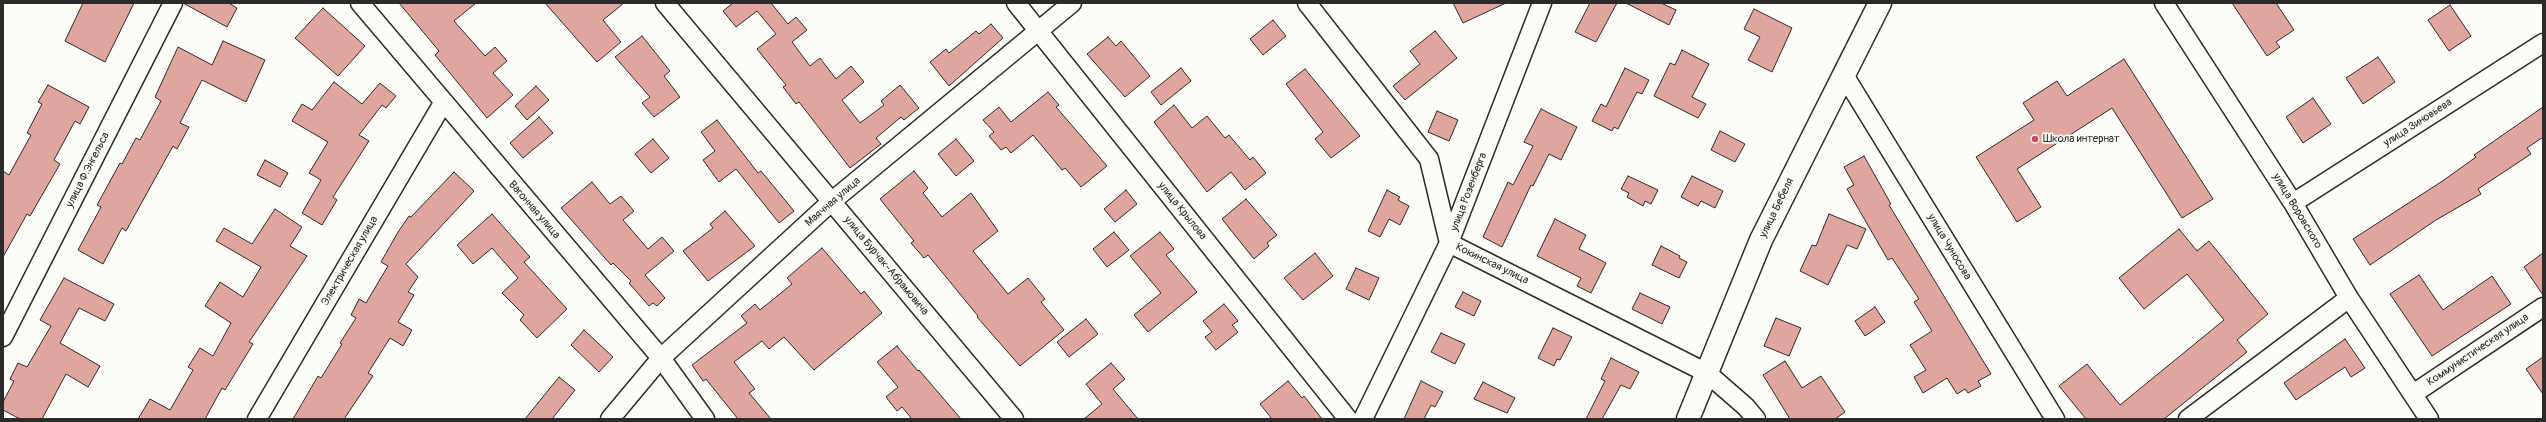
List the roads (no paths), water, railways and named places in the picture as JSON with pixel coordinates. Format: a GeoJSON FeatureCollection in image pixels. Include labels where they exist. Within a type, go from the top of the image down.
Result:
{"type":"FeatureCollection","features":[{"type":"Feature","properties":{"kind":"street","name":"улица Ф.Энгельса"},"geometry":{"type":"LineString","coordinates":[[3,337],[173,3]]}},
{"type":"Feature","properties":{"kind":"street","name":"Вагонная улица"},"geometry":{"type":"LineString","coordinates":[[360,3],[443,103],[661,358],[705,419]]}},
{"type":"Feature","properties":{"kind":"street","name":"улица Бурчак-Абрамовича"},"geometry":{"type":"LineString","coordinates":[[665,3],[1014,419]]}},
{"type":"Feature","properties":{"kind":"street","name":"улица Крылова"},"geometry":{"type":"LineString","coordinates":[[1016,3],[1348,419]]}},
{"type":"Feature","properties":{"kind":"street","name":"Маячная улица"},"geometry":{"type":"LineString","coordinates":[[610,419],[661,358],[831,202],[1072,3]]}},
{"type":"Feature","properties":{"kind":"street","name":"Кокинская улица"},"geometry":{"type":"LineString","coordinates":[[1307,3],[1429,159],[1449,243],[1707,373],[1746,407],[1756,419]]}},
{"type":"Feature","properties":{"kind":"street","name":"улица Розенберга"},"geometry":{"type":"LineString","coordinates":[[1363,419],[1449,243],[1542,3]]}},
{"type":"Feature","properties":{"kind":"street","name":"улица Бебеля"},"geometry":{"type":"LineString","coordinates":[[1688,419],[1761,240],[1880,3]]}},
{"type":"Feature","properties":{"kind":"street","name":"улица Воровского"},"geometry":{"type":"LineString","coordinates":[[2164,3],[2293,203],[2349,298],[2429,419]]}},
{"type":"Feature","properties":{"kind":"street","name":"улица Зиновьева"},"geometry":{"type":"LineString","coordinates":[[2293,203],[2543,43]]}},
{"type":"Feature","properties":{"kind":"street","name":"улица Чуносова"},"geometry":{"type":"LineString","coordinates":[[1844,75],[2055,419]]}},
{"type":"Feature","properties":{"kind":"street","name":"Электрическая улица"},"geometry":{"type":"LineString","coordinates":[[257,419],[443,103]]}},
{"type":"Feature","properties":{"kind":"street"},"geometry":{"type":"LineString","coordinates":[[2188,419],[2349,298]]}},
{"type":"Feature","properties":{"kind":"street","name":"Коммунистическая улица"},"geometry":{"type":"LineString","coordinates":[[2413,394],[2543,307]]}},
{"type":"Feature","properties":{"kind":"place","name":"Школа интернат"},"geometry":{"type":"Point","coordinates":[2035,139]}}]}
